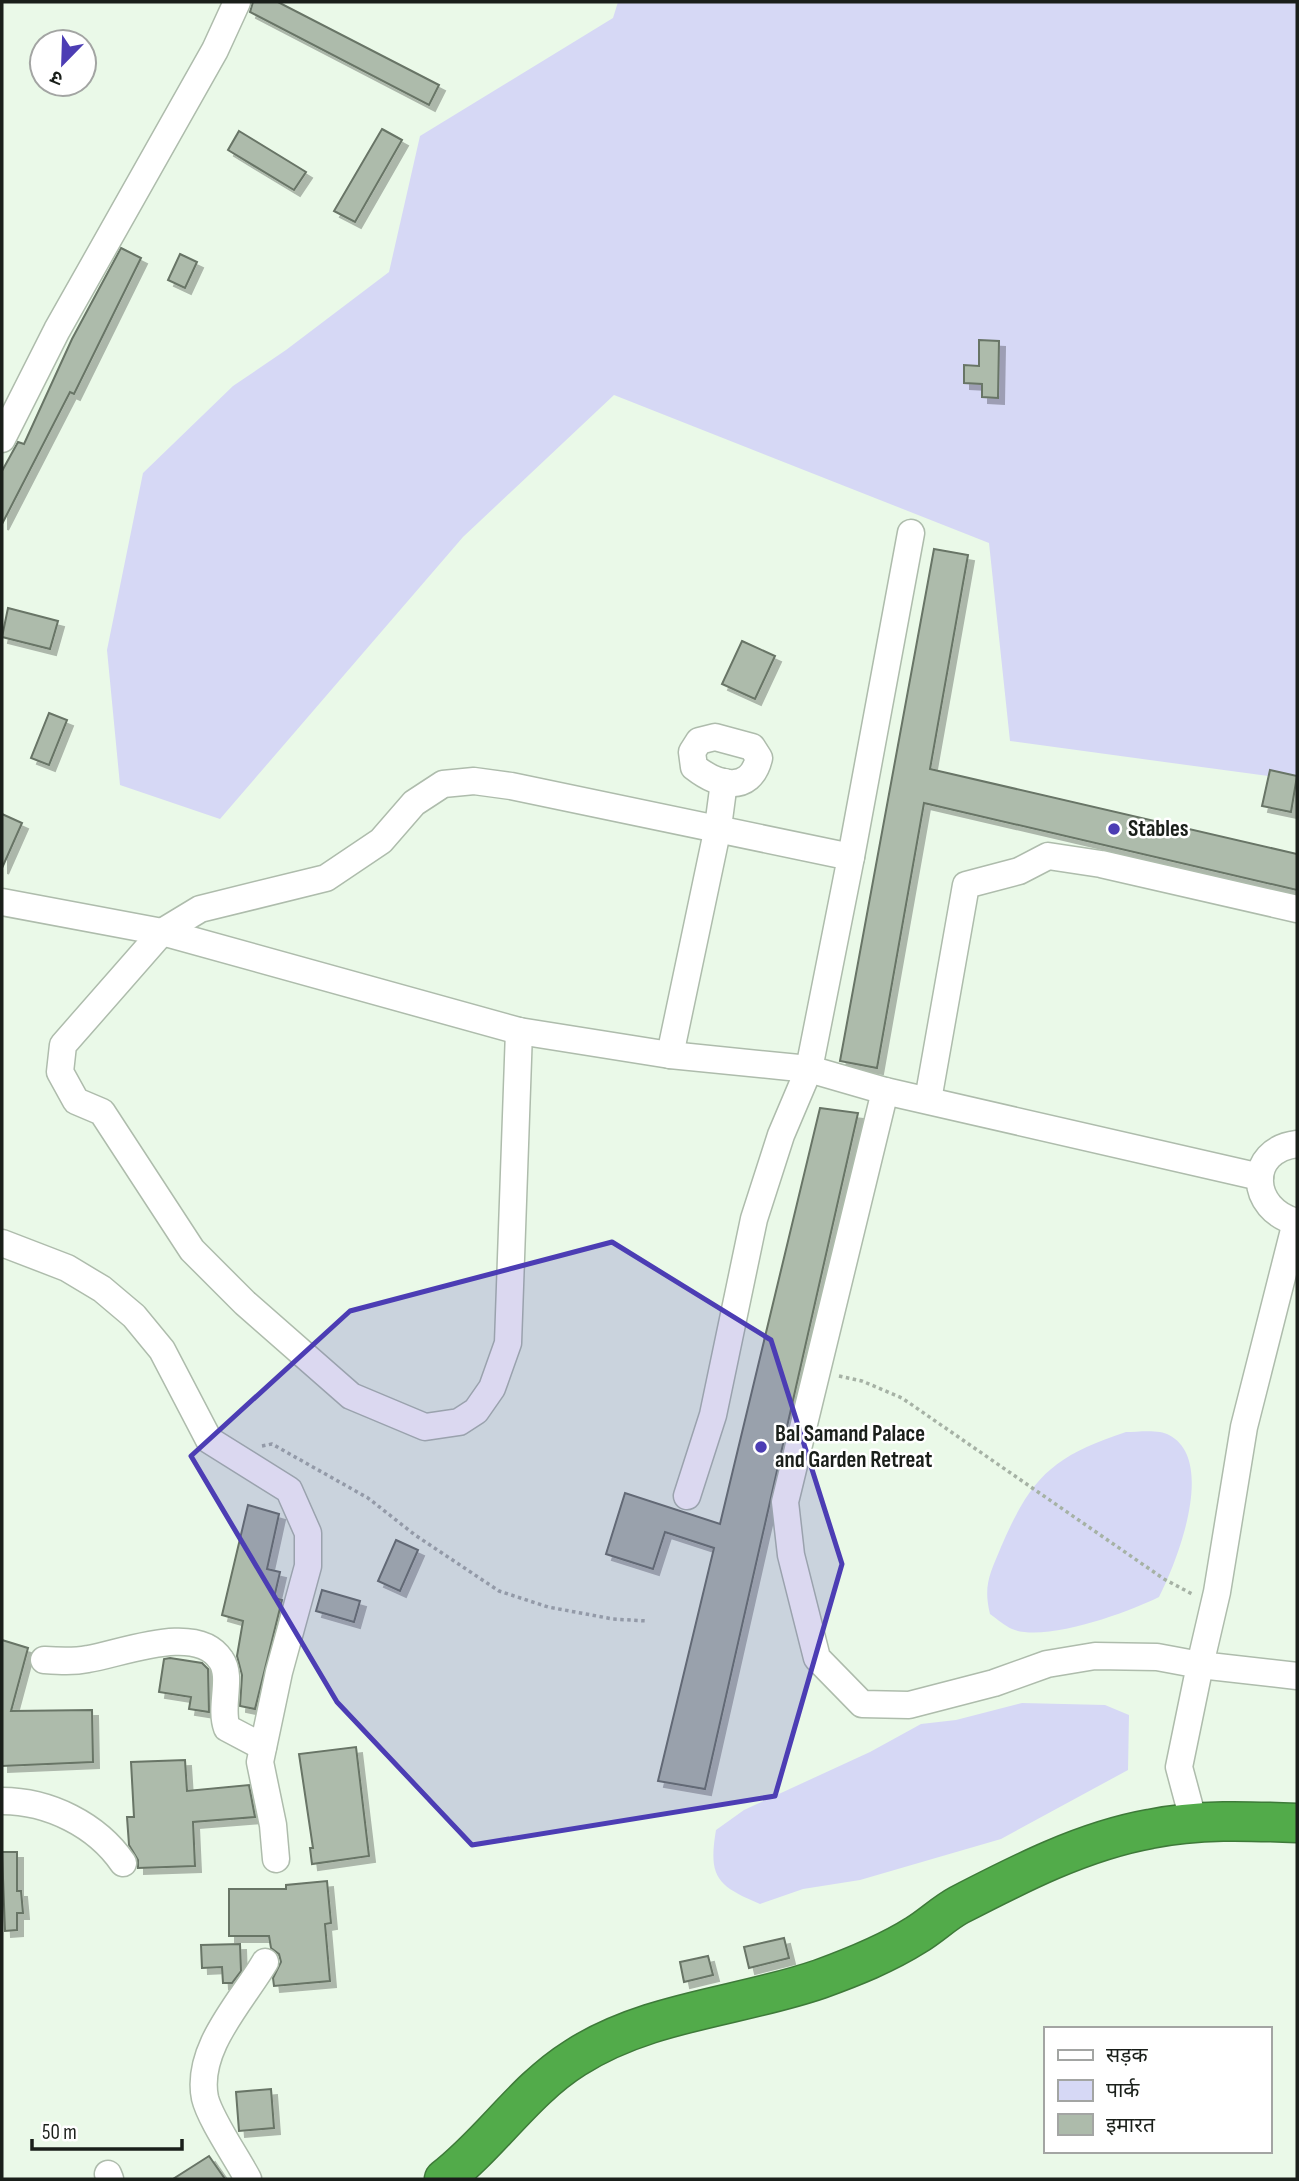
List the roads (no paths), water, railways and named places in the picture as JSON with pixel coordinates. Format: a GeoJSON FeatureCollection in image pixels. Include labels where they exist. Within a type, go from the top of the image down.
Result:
{"type":"FeatureCollection","features":[{"type":"Feature","properties":{"kind":"highway"},"geometry":{"type":"LineString","coordinates":[[444,2179],[473,2157],[542,2081],[609,2038],[818,1980],[878,1957],[956,1907],[1036,1867],[1093,1845],[1149,1829],[1194,1823],[1297,1823]]}},
{"type":"Feature","properties":{"kind":"street"},"geometry":{"type":"LineString","coordinates":[[2,439],[57,330],[215,50],[237,2]]}},
{"type":"Feature","properties":{"kind":"street"},"geometry":{"type":"LineString","coordinates":[[687,1496],[713,1415],[754,1219],[781,1135],[809,1069],[911,533]]}},
{"type":"Feature","properties":{"kind":"street"},"geometry":{"type":"LineString","coordinates":[[519,1031],[508,1343],[492,1388],[476,1411],[459,1422],[425,1427],[351,1396],[245,1303],[192,1250],[102,1112],[76,1101],[60,1072],[63,1045],[162,932],[200,909],[326,878],[381,841],[414,803],[443,784],[474,781],[499,784],[851,856]]}},
{"type":"Feature","properties":{"kind":"street"},"geometry":{"type":"LineString","coordinates":[[670,1055],[718,827],[724,782]]}},
{"type":"Feature","properties":{"kind":"street"},"geometry":{"type":"LineString","coordinates":[[928,1100],[966,885],[1019,872],[1048,856],[1101,864],[1297,909]]}},
{"type":"Feature","properties":{"kind":"street"},"geometry":{"type":"LineString","coordinates":[[2,902],[162,932],[519,1031],[670,1055],[809,1069],[885,1091],[1260,1177]]}},
{"type":"Feature","properties":{"kind":"street"},"geometry":{"type":"LineString","coordinates":[[885,1091],[785,1502],[797,1586],[817,1658],[862,1704],[909,1705],[994,1683],[1047,1664],[1095,1656],[1157,1657],[1200,1665],[1297,1676]]}},
{"type":"Feature","properties":{"kind":"street"},"geometry":{"type":"LineString","coordinates":[[1194,1823],[1179,1767],[1217,1592],[1244,1427],[1263,1343],[1297,1222],[1277,1215],[1267,1206],[1261,1195],[1260,1177],[1264,1164],[1275,1151],[1297,1144]]}},
{"type":"Feature","properties":{"kind":"street"},"geometry":{"type":"LineString","coordinates":[[2,1243],[67,1268],[102,1289],[134,1316],[162,1350],[209,1440],[289,1490],[308,1533],[308,1566],[279,1672],[260,1762],[273,1825],[276,1859]]}},
{"type":"Feature","properties":{"kind":"street"},"geometry":{"type":"LineString","coordinates":[[44,1660],[87,1659],[153,1643],[190,1642],[211,1650],[221,1659],[226,1673],[222,1714],[227,1728],[263,1747]]}},
{"type":"Feature","properties":{"kind":"street"},"geometry":{"type":"LineString","coordinates":[[2,1801],[50,1810],[89,1827],[103,1838],[123,1863]]}},
{"type":"Feature","properties":{"kind":"street"},"geometry":{"type":"LineString","coordinates":[[248,2179],[205,2098],[205,2067],[217,2038],[265,1962]]}},
{"type":"Feature","properties":{"kind":"place","name":"Stables"},"geometry":{"type":"Point","coordinates":[1114,829]}},
{"type":"Feature","properties":{"kind":"place","name":"Bal Samand Palace and Garden Retreat"},"geometry":{"type":"Point","coordinates":[761,1447]}}]}
